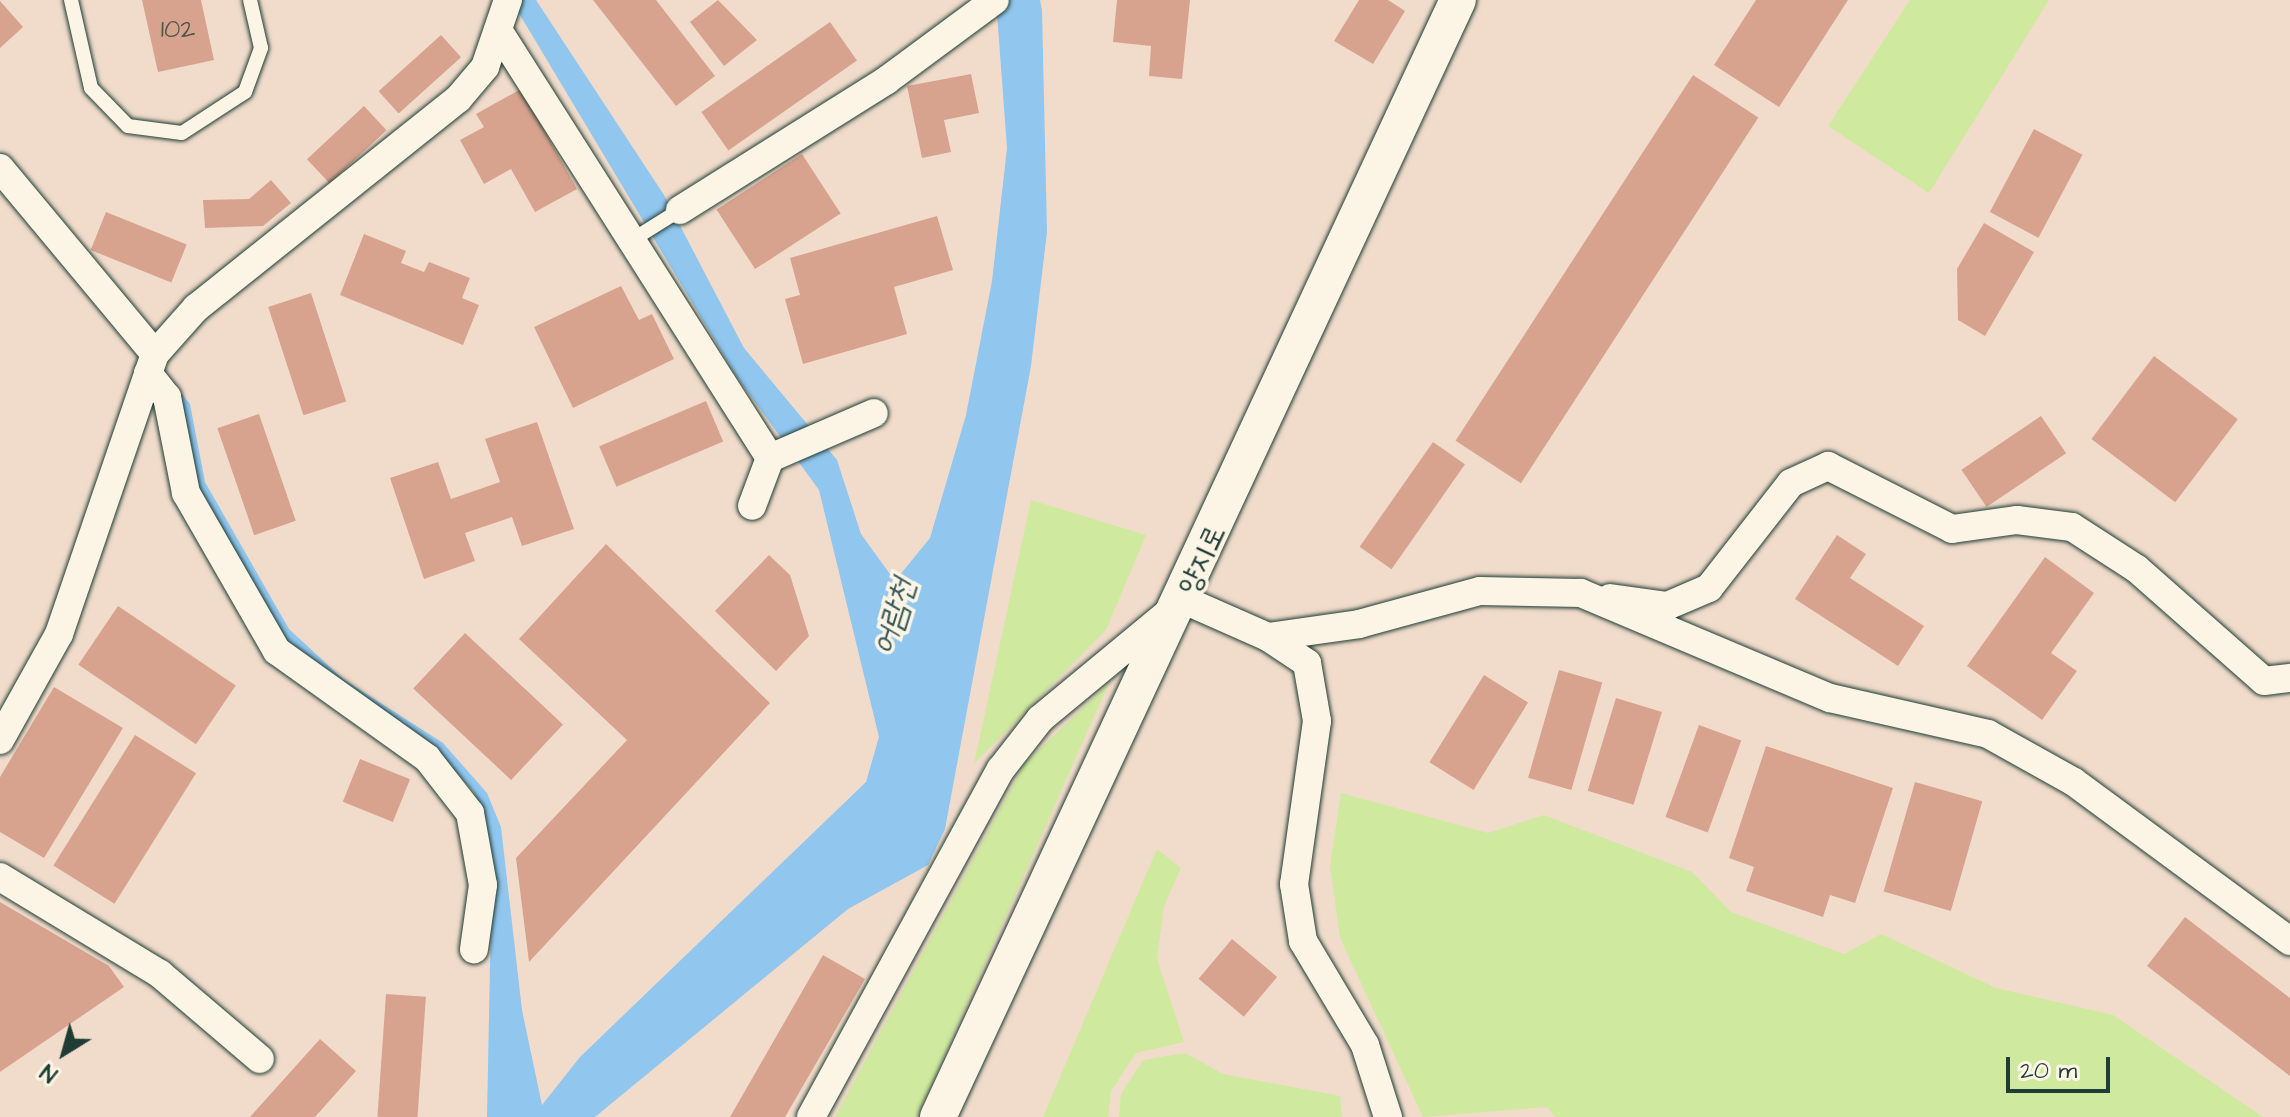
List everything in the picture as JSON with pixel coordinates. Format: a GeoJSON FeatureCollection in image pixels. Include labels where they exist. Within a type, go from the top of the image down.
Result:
{"type":"FeatureCollection","features":[{"type":"Feature","properties":{"kind":"street"},"geometry":{"type":"LineString","coordinates":[[0,740],[59,634],[152,363],[196,308],[458,99],[485,67],[508,0]]}},
{"type":"Feature","properties":{"kind":"street","name":"양지로"},"geometry":{"type":"LineString","coordinates":[[938,1117],[1184,600],[1458,0]]}},
{"type":"Feature","properties":{"kind":"street"},"geometry":{"type":"LineString","coordinates":[[680,210],[887,80],[986,4]]}},
{"type":"Feature","properties":{"kind":"street"},"geometry":{"type":"LineString","coordinates":[[498,30],[770,458]]}},
{"type":"Feature","properties":{"kind":"street"},"geometry":{"type":"LineString","coordinates":[[0,168],[152,363],[167,397],[186,493],[277,651],[427,758],[470,813],[483,885],[474,949]]}},
{"type":"Feature","properties":{"kind":"street"},"geometry":{"type":"LineString","coordinates":[[752,506],[770,458],[874,413]]}},
{"type":"Feature","properties":{"kind":"street"},"geometry":{"type":"LineString","coordinates":[[1268,637],[1359,624],[1480,591],[1581,593],[1667,606],[1709,588],[1791,483],[1828,466],[1952,529],[2017,520],[2072,527],[2137,569],[2264,681],[2290,678]]}},
{"type":"Feature","properties":{"kind":"street"},"geometry":{"type":"LineString","coordinates":[[1581,593],[1830,698],[1988,734],[2074,782],[2290,941]]}},
{"type":"Feature","properties":{"kind":"street"},"geometry":{"type":"LineString","coordinates":[[811,1117],[1001,769],[1040,719],[1184,600],[1268,637],[1307,663],[1317,721],[1294,884],[1303,941],[1365,1045],[1388,1117]]}},
{"type":"Feature","properties":{"kind":"street"},"geometry":{"type":"LineString","coordinates":[[0,877],[160,974],[260,1059]]}},
{"type":"Feature","properties":{"kind":"lane"},"geometry":{"type":"LineString","coordinates":[[71,0],[91,88],[128,126],[182,133],[245,92],[261,48],[250,0]]}},
{"type":"Feature","properties":{"kind":"lane"},"geometry":{"type":"LineString","coordinates":[[632,240],[680,210]]}},
{"type":"Feature","properties":{"kind":"green space"},"geometry":{"type":"Polygon","coordinates":[[[1910,0],[2049,0],[1929,193],[1828,126],[1910,0]]]}},
{"type":"Feature","properties":{"kind":"green space"},"geometry":{"type":"Polygon","coordinates":[[[1031,500],[1146,535],[1106,630],[974,764],[1031,500]]]}},
{"type":"Feature","properties":{"kind":"green space"},"geometry":{"type":"Polygon","coordinates":[[[1109,683],[917,1117],[835,1117],[1024,764],[1109,683]]]}},
{"type":"Feature","properties":{"kind":"green space"},"geometry":{"type":"Polygon","coordinates":[[[1341,793],[1488,833],[1544,815],[1692,872],[1731,912],[1844,954],[1881,934],[1996,988],[2113,1015],[2263,1117],[1555,1117],[1547,1107],[1423,1117],[1340,938],[1330,866],[1341,793]]]}},
{"type":"Feature","properties":{"kind":"green space"},"geometry":{"type":"Polygon","coordinates":[[[1157,849],[1181,868],[1164,906],[1157,959],[1184,1042],[1136,1053],[1111,1091],[1108,1117],[1043,1117],[1157,849]]]}},
{"type":"Feature","properties":{"kind":"green space"},"geometry":{"type":"Polygon","coordinates":[[[1185,1053],[1223,1074],[1340,1096],[1342,1117],[1119,1117],[1121,1094],[1143,1060],[1185,1053]]]}},
{"type":"Feature","properties":{"kind":"water","name":"어람천"},"geometry":{"type":"Polygon","coordinates":[[[511,0],[536,0],[664,195],[744,348],[837,460],[861,534],[895,581],[930,538],[966,415],[992,281],[1007,148],[996,0],[1040,0],[1042,10],[1047,232],[1031,366],[945,829],[928,865],[848,909],[595,1117],[487,1117],[492,865],[474,792],[440,754],[289,649],[205,518],[163,370],[190,404],[205,482],[289,629],[343,679],[443,743],[487,793],[501,827],[522,1010],[542,1105],[580,1057],[866,782],[879,737],[819,490],[736,376],[511,0]]]}},
{"type":"Feature","properties":{"kind":"building"},"geometry":{"type":"Polygon","coordinates":[[[142,0],[201,0],[214,60],[158,72],[142,0]]]}},
{"type":"Feature","properties":{"kind":"building"},"geometry":{"type":"Polygon","coordinates":[[[593,0],[656,0],[715,76],[676,106],[593,0]]]}},
{"type":"Feature","properties":{"kind":"building"},"geometry":{"type":"Polygon","coordinates":[[[718,0],[757,40],[724,66],[690,22],[718,0]]]}},
{"type":"Feature","properties":{"kind":"building"},"geometry":{"type":"Polygon","coordinates":[[[1117,0],[1190,0],[1182,79],[1149,76],[1151,46],[1113,42],[1117,0]]]}},
{"type":"Feature","properties":{"kind":"building"},"geometry":{"type":"Polygon","coordinates":[[[1359,0],[1388,0],[1405,11],[1373,64],[1334,41],[1359,0]]]}},
{"type":"Feature","properties":{"kind":"building"},"geometry":{"type":"Polygon","coordinates":[[[1756,0],[1848,0],[1779,107],[1714,65],[1756,0]]]}},
{"type":"Feature","properties":{"kind":"building"},"geometry":{"type":"Polygon","coordinates":[[[0,1],[23,27],[0,48],[0,1]]]}},
{"type":"Feature","properties":{"kind":"building"},"geometry":{"type":"Polygon","coordinates":[[[830,22],[857,61],[728,151],[701,112],[830,22]]]}},
{"type":"Feature","properties":{"kind":"building"},"geometry":{"type":"Polygon","coordinates":[[[441,35],[461,57],[399,114],[379,91],[441,35]]]}},
{"type":"Feature","properties":{"kind":"building"},"geometry":{"type":"Polygon","coordinates":[[[971,74],[979,113],[944,120],[951,152],[922,158],[907,86],[971,74]]]}},
{"type":"Feature","properties":{"kind":"building"},"geometry":{"type":"Polygon","coordinates":[[[1693,75],[1758,117],[1521,483],[1456,441],[1693,75]]]}},
{"type":"Feature","properties":{"kind":"building"},"geometry":{"type":"Polygon","coordinates":[[[521,89],[577,189],[535,212],[511,169],[484,184],[460,140],[484,127],[476,114],[521,89]]]}},
{"type":"Feature","properties":{"kind":"building"},"geometry":{"type":"Polygon","coordinates":[[[364,106],[387,130],[329,183],[307,159],[364,106]]]}},
{"type":"Feature","properties":{"kind":"building"},"geometry":{"type":"Polygon","coordinates":[[[2034,129],[2083,155],[2038,238],[1990,212],[2034,129]]]}},
{"type":"Feature","properties":{"kind":"building"},"geometry":{"type":"Polygon","coordinates":[[[802,154],[841,214],[755,269],[716,210],[802,154]]]}},
{"type":"Feature","properties":{"kind":"building"},"geometry":{"type":"Polygon","coordinates":[[[271,180],[291,203],[263,226],[205,228],[203,200],[249,199],[271,180]]]}},
{"type":"Feature","properties":{"kind":"building"},"geometry":{"type":"Polygon","coordinates":[[[106,212],[187,245],[171,283],[91,250],[106,212]]]}},
{"type":"Feature","properties":{"kind":"building"},"geometry":{"type":"Polygon","coordinates":[[[937,216],[953,270],[894,287],[907,334],[803,364],[785,299],[800,295],[790,258],[937,216]]]}},
{"type":"Feature","properties":{"kind":"building"},"geometry":{"type":"Polygon","coordinates":[[[1984,223],[2034,252],[1985,336],[1958,320],[1957,269],[1984,223]]]}},
{"type":"Feature","properties":{"kind":"building"},"geometry":{"type":"Polygon","coordinates":[[[364,234],[406,251],[401,263],[424,272],[429,262],[470,278],[462,298],[479,305],[463,345],[340,295],[364,234]]]}},
{"type":"Feature","properties":{"kind":"building"},"geometry":{"type":"Polygon","coordinates":[[[621,286],[639,320],[652,314],[674,359],[573,408],[534,327],[621,286]]]}},
{"type":"Feature","properties":{"kind":"building"},"geometry":{"type":"Polygon","coordinates":[[[311,293],[346,401],[303,415],[268,307],[311,293]]]}},
{"type":"Feature","properties":{"kind":"building"},"geometry":{"type":"Polygon","coordinates":[[[2154,356],[2238,419],[2175,502],[2091,439],[2154,356]]]}},
{"type":"Feature","properties":{"kind":"building"},"geometry":{"type":"Polygon","coordinates":[[[706,401],[723,442],[616,487],[599,446],[706,401]]]}},
{"type":"Feature","properties":{"kind":"building"},"geometry":{"type":"Polygon","coordinates":[[[259,414],[296,521],[254,535],[217,428],[259,414]]]}},
{"type":"Feature","properties":{"kind":"building"},"geometry":{"type":"Polygon","coordinates":[[[2041,416],[2066,453],[1987,507],[1961,470],[2041,416]]]}},
{"type":"Feature","properties":{"kind":"building"},"geometry":{"type":"Polygon","coordinates":[[[537,422],[574,529],[522,546],[512,517],[465,533],[475,561],[424,579],[390,478],[438,462],[451,499],[500,482],[485,439],[537,422]]]}},
{"type":"Feature","properties":{"kind":"building"},"geometry":{"type":"Polygon","coordinates":[[[1433,442],[1465,464],[1392,569],[1360,547],[1433,442]]]}},
{"type":"Feature","properties":{"kind":"building"},"geometry":{"type":"Polygon","coordinates":[[[1837,535],[1866,554],[1850,578],[1924,626],[1898,666],[1795,599],[1837,535]]]}},
{"type":"Feature","properties":{"kind":"building"},"geometry":{"type":"Polygon","coordinates":[[[606,544],[770,703],[529,962],[516,858],[627,740],[519,639],[606,544]]]}},
{"type":"Feature","properties":{"kind":"building"},"geometry":{"type":"Polygon","coordinates":[[[769,555],[790,575],[809,636],[776,671],[715,611],[769,555]]]}},
{"type":"Feature","properties":{"kind":"building"},"geometry":{"type":"Polygon","coordinates":[[[2045,557],[2094,593],[2051,653],[2077,671],[2042,720],[1967,666],[2045,557]]]}},
{"type":"Feature","properties":{"kind":"building"},"geometry":{"type":"Polygon","coordinates":[[[118,606],[236,685],[196,744],[78,665],[118,606]]]}},
{"type":"Feature","properties":{"kind":"building"},"geometry":{"type":"Polygon","coordinates":[[[465,633],[563,724],[511,780],[413,689],[465,633]]]}},
{"type":"Feature","properties":{"kind":"building"},"geometry":{"type":"Polygon","coordinates":[[[1559,670],[1602,682],[1571,790],[1528,778],[1559,670]]]}},
{"type":"Feature","properties":{"kind":"building"},"geometry":{"type":"Polygon","coordinates":[[[1484,675],[1528,703],[1474,790],[1429,762],[1484,675]]]}},
{"type":"Feature","properties":{"kind":"building"},"geometry":{"type":"Polygon","coordinates":[[[54,687],[123,728],[44,858],[0,832],[0,777],[54,687]]]}},
{"type":"Feature","properties":{"kind":"building"},"geometry":{"type":"Polygon","coordinates":[[[1616,698],[1662,712],[1634,805],[1588,791],[1616,698]]]}},
{"type":"Feature","properties":{"kind":"building"},"geometry":{"type":"Polygon","coordinates":[[[1699,725],[1741,740],[1708,832],[1665,817],[1699,725]]]}},
{"type":"Feature","properties":{"kind":"building"},"geometry":{"type":"Polygon","coordinates":[[[135,735],[196,773],[114,904],[53,866],[135,735]]]}},
{"type":"Feature","properties":{"kind":"building"},"geometry":{"type":"Polygon","coordinates":[[[1766,746],[1893,788],[1855,903],[1830,895],[1823,917],[1746,891],[1754,867],[1729,858],[1766,746]]]}},
{"type":"Feature","properties":{"kind":"building"},"geometry":{"type":"Polygon","coordinates":[[[360,759],[410,779],[393,822],[343,802],[360,759]]]}},
{"type":"Feature","properties":{"kind":"building"},"geometry":{"type":"Polygon","coordinates":[[[1915,782],[1982,801],[1951,911],[1884,892],[1915,782]]]}},
{"type":"Feature","properties":{"kind":"building"},"geometry":{"type":"Polygon","coordinates":[[[0,902],[109,966],[124,987],[0,1072],[0,902]]]}},
{"type":"Feature","properties":{"kind":"building"},"geometry":{"type":"Polygon","coordinates":[[[2185,917],[2290,998],[2290,1076],[2147,966],[2185,917]]]}},
{"type":"Feature","properties":{"kind":"building"},"geometry":{"type":"Polygon","coordinates":[[[1232,939],[1277,977],[1244,1017],[1199,979],[1232,939]]]}},
{"type":"Feature","properties":{"kind":"building"},"geometry":{"type":"Polygon","coordinates":[[[823,955],[865,979],[785,1117],[730,1117],[823,955]]]}},
{"type":"Feature","properties":{"kind":"building"},"geometry":{"type":"Polygon","coordinates":[[[386,994],[426,997],[417,1117],[377,1117],[386,994]]]}},
{"type":"Feature","properties":{"kind":"building"},"geometry":{"type":"Polygon","coordinates":[[[320,1039],[356,1071],[315,1117],[250,1117],[320,1039]]]}}]}
